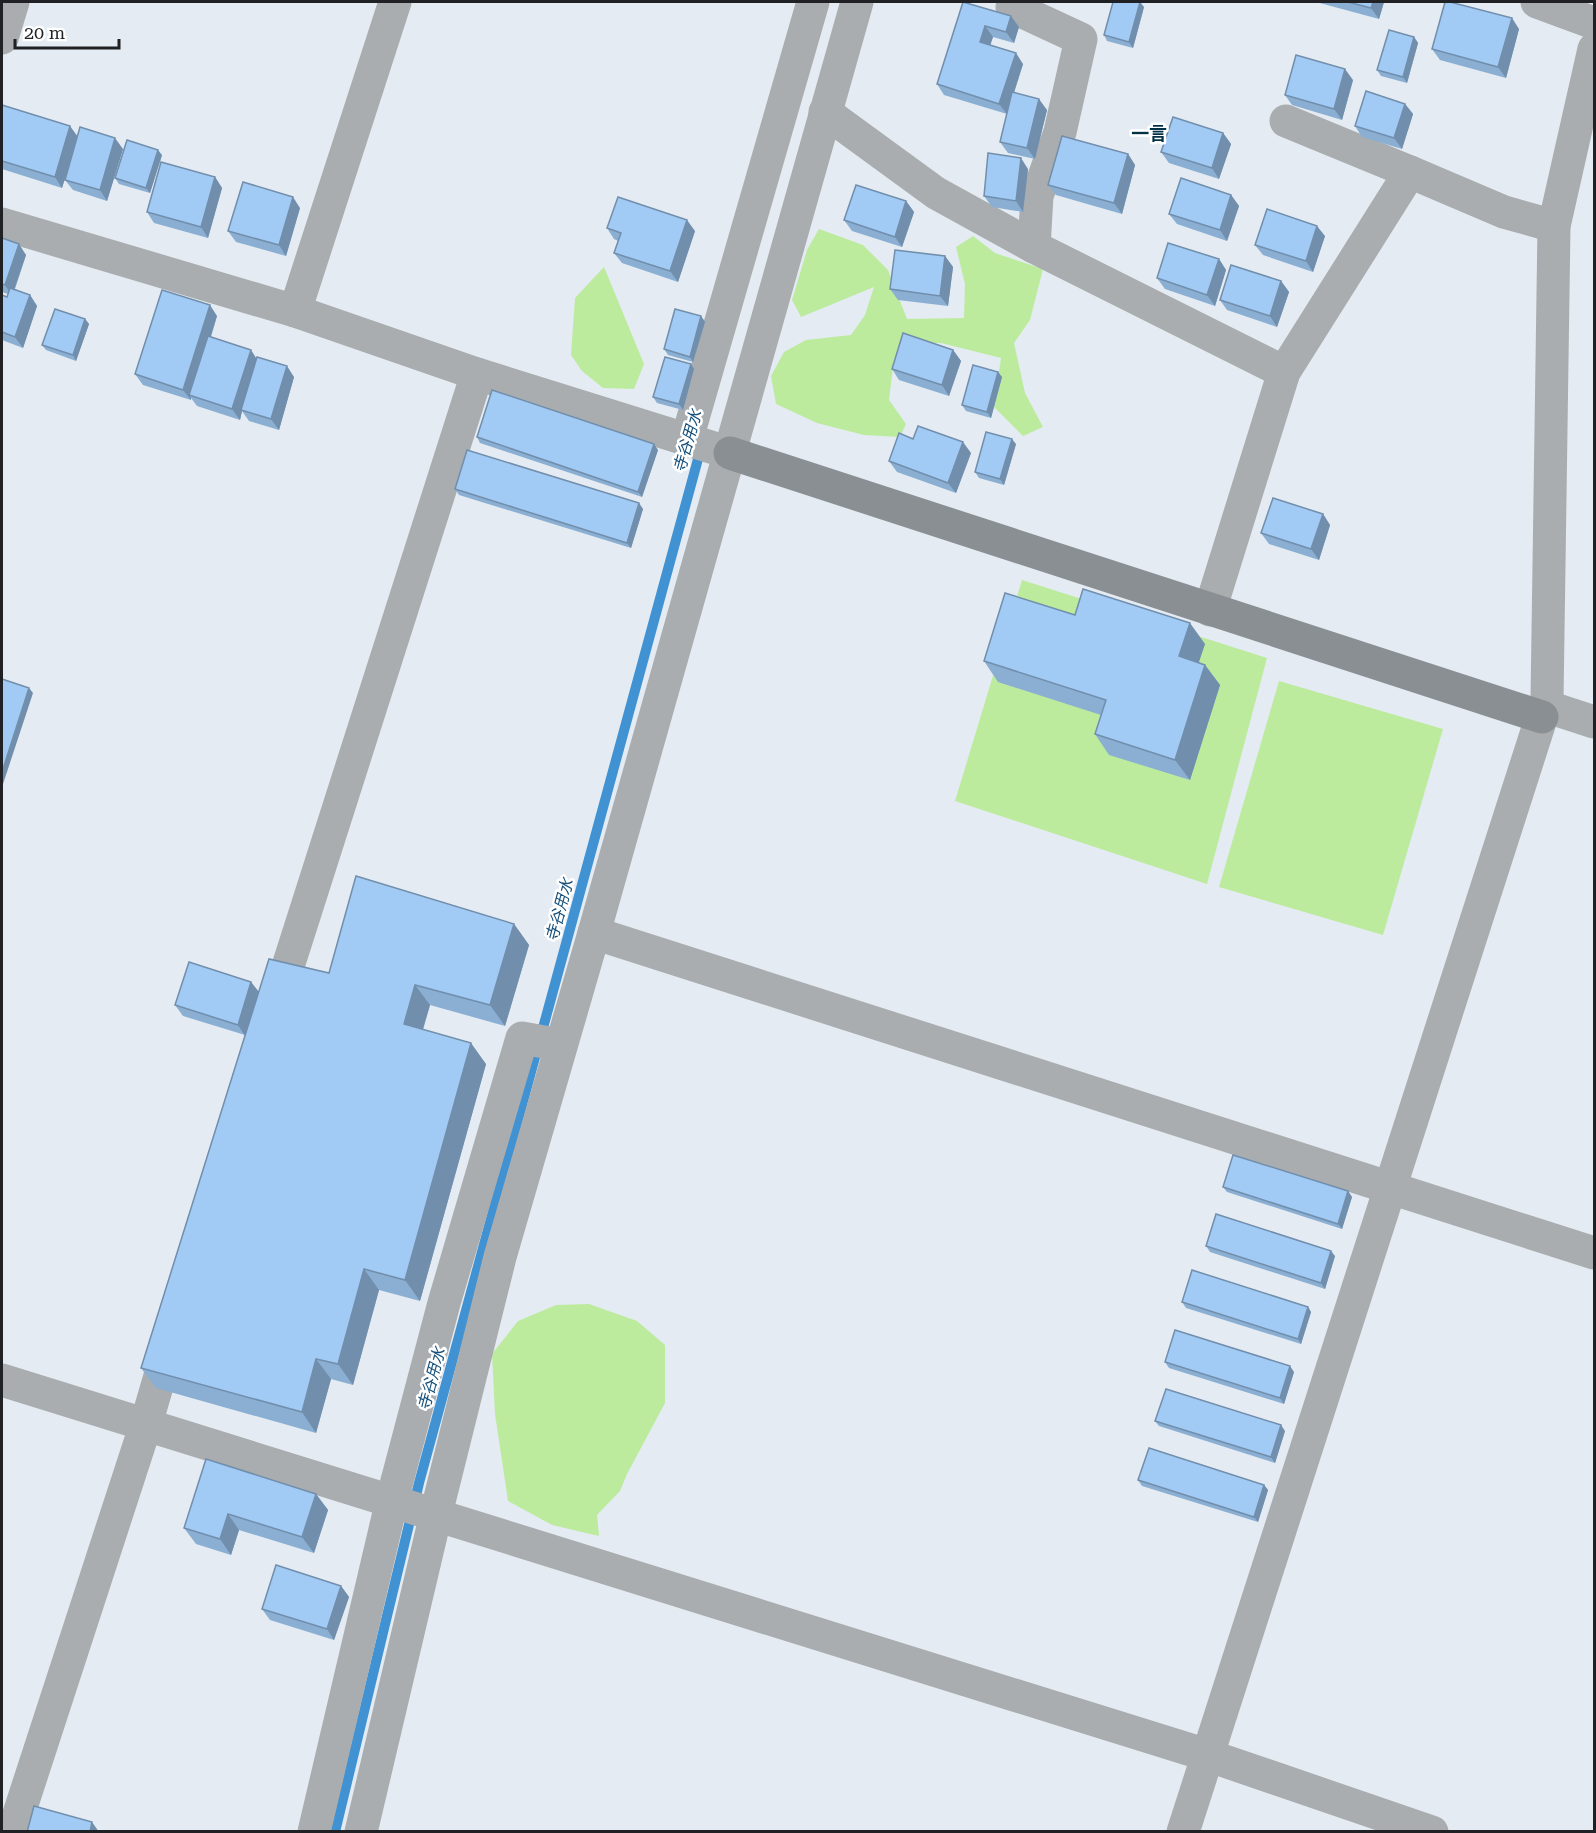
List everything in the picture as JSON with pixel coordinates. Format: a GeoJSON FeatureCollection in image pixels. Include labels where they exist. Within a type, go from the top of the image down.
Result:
{"type":"FeatureCollection","features":[{"type":"Feature","properties":{"kind":"street"},"geometry":{"type":"LineString","coordinates":[[295,311],[395,2]]}},
{"type":"Feature","properties":{"kind":"street"},"geometry":{"type":"LineString","coordinates":[[687,439],[813,2]]}},
{"type":"Feature","properties":{"kind":"street"},"geometry":{"type":"LineString","coordinates":[[361,1832],[436,1514],[500,1257],[857,2]]}},
{"type":"Feature","properties":{"kind":"street"},"geometry":{"type":"LineString","coordinates":[[1537,2],[1594,22]]}},
{"type":"Feature","properties":{"kind":"street"},"geometry":{"type":"LineString","coordinates":[[2,38],[9,3]]}},
{"type":"Feature","properties":{"kind":"street"},"geometry":{"type":"LineString","coordinates":[[1012,7],[1082,39],[1060,132],[1037,196],[1034,247]]}},
{"type":"Feature","properties":{"kind":"street"},"geometry":{"type":"LineString","coordinates":[[1183,1832],[1547,700],[1554,226],[1594,49]]}},
{"type":"Feature","properties":{"kind":"street"},"geometry":{"type":"LineString","coordinates":[[825,112],[936,193],[1034,247],[1284,372]]}},
{"type":"Feature","properties":{"kind":"street"},"geometry":{"type":"LineString","coordinates":[[1286,121],[1504,212],[1554,226]]}},
{"type":"Feature","properties":{"kind":"street"},"geometry":{"type":"LineString","coordinates":[[1210,610],[1284,372],[1410,172]]}},
{"type":"Feature","properties":{"kind":"street"},"geometry":{"type":"LineString","coordinates":[[2,224],[295,311],[477,374],[687,439],[1210,610],[1544,711],[1594,723]]}},
{"type":"Feature","properties":{"kind":"street"},"geometry":{"type":"LineString","coordinates":[[266,1036],[477,374]]}},
{"type":"Feature","properties":{"kind":"street"},"geometry":{"type":"LineString","coordinates":[[594,933],[1594,1253]]}},
{"type":"Feature","properties":{"kind":"street"},"geometry":{"type":"LineString","coordinates":[[314,1832],[392,1500],[444,1303],[522,1038],[561,1045]]}},
{"type":"Feature","properties":{"kind":"street"},"geometry":{"type":"LineString","coordinates":[[13,1832],[146,1424],[176,1323]]}},
{"type":"Feature","properties":{"kind":"street"},"geometry":{"type":"LineString","coordinates":[[2,1380],[1207,1755],[1432,1832]]}},
{"type":"Feature","properties":{"kind":"green space"},"geometry":{"type":"Polygon","coordinates":[[[819,229],[863,245],[888,270],[907,319],[964,318],[965,284],[956,247],[973,236],[995,253],[1043,269],[1030,320],[1014,343],[1025,393],[1043,427],[1023,436],[994,407],[1001,358],[941,343],[911,344],[894,359],[889,400],[906,424],[900,437],[864,435],[817,423],[776,404],[771,376],[784,352],[806,340],[851,335],[865,315],[874,287],[801,317],[792,300],[807,250],[819,229]]]}},
{"type":"Feature","properties":{"kind":"green space"},"geometry":{"type":"Polygon","coordinates":[[[604,267],[644,364],[634,389],[603,388],[582,371],[571,355],[575,298],[604,267]]]}},
{"type":"Feature","properties":{"kind":"green space"},"geometry":{"type":"Polygon","coordinates":[[[1022,580],[1267,658],[1207,884],[955,801],[1022,580]]]}},
{"type":"Feature","properties":{"kind":"green space"},"geometry":{"type":"Polygon","coordinates":[[[1279,681],[1443,729],[1383,935],[1219,887],[1279,681]]]}},
{"type":"Feature","properties":{"kind":"green space"},"geometry":{"type":"Polygon","coordinates":[[[589,1304],[637,1321],[665,1345],[665,1403],[620,1491],[597,1515],[599,1536],[552,1525],[508,1501],[495,1414],[492,1354],[518,1321],[556,1305],[589,1304]]]}},
{"type":"Feature","properties":{"kind":"building"},"geometry":{"type":"Polygon","coordinates":[[[963,2],[1011,16],[1006,32],[985,26],[980,42],[1016,53],[999,104],[937,84],[963,2]]]}},
{"type":"Feature","properties":{"kind":"building"},"geometry":{"type":"Polygon","coordinates":[[[1113,2],[1140,2],[1129,42],[1104,35],[1113,2]]]}},
{"type":"Feature","properties":{"kind":"building"},"geometry":{"type":"Polygon","coordinates":[[[1348,2],[1373,2],[1371,8],[1348,2]]]}},
{"type":"Feature","properties":{"kind":"building"},"geometry":{"type":"Polygon","coordinates":[[[1445,2],[1512,18],[1498,67],[1432,49],[1445,2]]]}},
{"type":"Feature","properties":{"kind":"building"},"geometry":{"type":"Polygon","coordinates":[[[1389,30],[1414,37],[1403,77],[1377,70],[1389,30]]]}},
{"type":"Feature","properties":{"kind":"building"},"geometry":{"type":"Polygon","coordinates":[[[1296,55],[1345,69],[1334,109],[1285,95],[1296,55]]]}},
{"type":"Feature","properties":{"kind":"building"},"geometry":{"type":"Polygon","coordinates":[[[1366,91],[1405,104],[1394,138],[1355,126],[1366,91]]]}},
{"type":"Feature","properties":{"kind":"building"},"geometry":{"type":"Polygon","coordinates":[[[1012,92],[1039,99],[1027,148],[1000,142],[1012,92]]]}},
{"type":"Feature","properties":{"kind":"building"},"geometry":{"type":"Polygon","coordinates":[[[2,105],[70,126],[55,177],[2,161],[2,105]]]}},
{"type":"Feature","properties":{"kind":"building"},"geometry":{"type":"Polygon","coordinates":[[[1173,117],[1223,133],[1212,168],[1161,152],[1173,117]]]}},
{"type":"Feature","properties":{"kind":"building"},"geometry":{"type":"Polygon","coordinates":[[[80,127],[115,138],[100,190],[65,180],[80,127]]]}},
{"type":"Feature","properties":{"kind":"building"},"geometry":{"type":"Polygon","coordinates":[[[1062,136],[1128,154],[1114,203],[1048,185],[1062,136]]]}},
{"type":"Feature","properties":{"kind":"building"},"geometry":{"type":"Polygon","coordinates":[[[127,140],[158,150],[146,188],[115,178],[127,140]]]}},
{"type":"Feature","properties":{"kind":"building"},"geometry":{"type":"Polygon","coordinates":[[[988,153],[1021,158],[1016,201],[984,196],[988,153]]]}},
{"type":"Feature","properties":{"kind":"building"},"geometry":{"type":"Polygon","coordinates":[[[161,162],[215,177],[201,227],[147,212],[161,162]]]}},
{"type":"Feature","properties":{"kind":"building"},"geometry":{"type":"Polygon","coordinates":[[[1181,178],[1231,195],[1220,230],[1169,214],[1181,178]]]}},
{"type":"Feature","properties":{"kind":"building"},"geometry":{"type":"Polygon","coordinates":[[[243,182],[293,197],[279,245],[228,231],[243,182]]]}},
{"type":"Feature","properties":{"kind":"building"},"geometry":{"type":"Polygon","coordinates":[[[856,185],[906,201],[895,237],[844,220],[856,185]]]}},
{"type":"Feature","properties":{"kind":"building"},"geometry":{"type":"Polygon","coordinates":[[[618,197],[687,220],[670,271],[614,253],[621,233],[607,228],[618,197]]]}},
{"type":"Feature","properties":{"kind":"building"},"geometry":{"type":"Polygon","coordinates":[[[1267,209],[1317,226],[1306,261],[1255,245],[1267,209]]]}},
{"type":"Feature","properties":{"kind":"building"},"geometry":{"type":"Polygon","coordinates":[[[2,238],[19,244],[5,285],[2,284],[2,238]]]}},
{"type":"Feature","properties":{"kind":"building"},"geometry":{"type":"Polygon","coordinates":[[[1168,243],[1219,259],[1207,295],[1157,278],[1168,243]]]}},
{"type":"Feature","properties":{"kind":"building"},"geometry":{"type":"Polygon","coordinates":[[[895,250],[945,256],[940,296],[890,289],[895,250]]]}},
{"type":"Feature","properties":{"kind":"building"},"geometry":{"type":"Polygon","coordinates":[[[1231,265],[1281,281],[1270,316],[1220,300],[1231,265]]]}},
{"type":"Feature","properties":{"kind":"building"},"geometry":{"type":"Polygon","coordinates":[[[10,288],[30,295],[15,337],[2,332],[2,295],[7,297],[10,288]]]}},
{"type":"Feature","properties":{"kind":"building"},"geometry":{"type":"Polygon","coordinates":[[[162,290],[210,305],[183,390],[135,374],[162,290]]]}},
{"type":"Feature","properties":{"kind":"building"},"geometry":{"type":"Polygon","coordinates":[[[55,309],[85,319],[73,355],[42,345],[55,309]]]}},
{"type":"Feature","properties":{"kind":"building"},"geometry":{"type":"Polygon","coordinates":[[[675,309],[701,316],[690,357],[664,349],[675,309]]]}},
{"type":"Feature","properties":{"kind":"building"},"geometry":{"type":"Polygon","coordinates":[[[903,333],[953,350],[942,385],[892,369],[903,333]]]}},
{"type":"Feature","properties":{"kind":"building"},"geometry":{"type":"Polygon","coordinates":[[[208,336],[251,350],[232,409],[189,395],[208,336]]]}},
{"type":"Feature","properties":{"kind":"building"},"geometry":{"type":"Polygon","coordinates":[[[257,357],[287,366],[271,419],[241,410],[257,357]]]}},
{"type":"Feature","properties":{"kind":"building"},"geometry":{"type":"Polygon","coordinates":[[[665,357],[691,364],[679,404],[653,397],[665,357]]]}},
{"type":"Feature","properties":{"kind":"building"},"geometry":{"type":"Polygon","coordinates":[[[973,365],[998,372],[987,412],[962,405],[973,365]]]}},
{"type":"Feature","properties":{"kind":"building"},"geometry":{"type":"Polygon","coordinates":[[[492,390],[654,444],[638,492],[477,437],[492,390]]]}},
{"type":"Feature","properties":{"kind":"building"},"geometry":{"type":"Polygon","coordinates":[[[918,426],[963,442],[948,483],[889,461],[899,433],[913,439],[918,426]]]}},
{"type":"Feature","properties":{"kind":"building"},"geometry":{"type":"Polygon","coordinates":[[[986,432],[1012,439],[1000,479],[975,472],[986,432]]]}},
{"type":"Feature","properties":{"kind":"building"},"geometry":{"type":"Polygon","coordinates":[[[467,450],[639,503],[627,543],[455,489],[467,450]]]}},
{"type":"Feature","properties":{"kind":"building"},"geometry":{"type":"Polygon","coordinates":[[[1273,498],[1323,514],[1311,549],[1261,533],[1273,498]]]}},
{"type":"Feature","properties":{"kind":"building"},"geometry":{"type":"Polygon","coordinates":[[[1083,589],[1190,623],[1179,656],[1205,665],[1175,760],[1095,734],[1106,700],[984,661],[1005,593],[1075,615],[1083,589]]]}},
{"type":"Feature","properties":{"kind":"building"},"geometry":{"type":"Polygon","coordinates":[[[2,679],[29,688],[2,772],[2,679]]]}},
{"type":"Feature","properties":{"kind":"building"},"geometry":{"type":"Polygon","coordinates":[[[356,876],[514,924],[490,1005],[415,985],[404,1024],[471,1043],[405,1280],[364,1269],[338,1364],[316,1359],[302,1412],[141,1368],[269,959],[329,973],[356,876]]]}},
{"type":"Feature","properties":{"kind":"building"},"geometry":{"type":"Polygon","coordinates":[[[189,962],[251,982],[238,1025],[175,1005],[189,962]]]}},
{"type":"Feature","properties":{"kind":"building"},"geometry":{"type":"Polygon","coordinates":[[[1233,1155],[1348,1191],[1338,1224],[1223,1187],[1233,1155]]]}},
{"type":"Feature","properties":{"kind":"building"},"geometry":{"type":"Polygon","coordinates":[[[1216,1214],[1331,1251],[1321,1283],[1206,1246],[1216,1214]]]}},
{"type":"Feature","properties":{"kind":"building"},"geometry":{"type":"Polygon","coordinates":[[[1192,1270],[1308,1307],[1298,1339],[1182,1302],[1192,1270]]]}},
{"type":"Feature","properties":{"kind":"building"},"geometry":{"type":"Polygon","coordinates":[[[1175,1330],[1290,1366],[1280,1398],[1165,1362],[1175,1330]]]}},
{"type":"Feature","properties":{"kind":"building"},"geometry":{"type":"Polygon","coordinates":[[[1166,1389],[1281,1425],[1271,1457],[1155,1421],[1166,1389]]]}},
{"type":"Feature","properties":{"kind":"building"},"geometry":{"type":"Polygon","coordinates":[[[1149,1448],[1264,1485],[1254,1517],[1138,1480],[1149,1448]]]}},
{"type":"Feature","properties":{"kind":"building"},"geometry":{"type":"Polygon","coordinates":[[[206,1459],[316,1494],[302,1537],[228,1514],[220,1539],[184,1528],[206,1459]]]}},
{"type":"Feature","properties":{"kind":"building"},"geometry":{"type":"Polygon","coordinates":[[[276,1565],[341,1586],[327,1629],[262,1609],[276,1565]]]}},
{"type":"Feature","properties":{"kind":"building"},"geometry":{"type":"Polygon","coordinates":[[[34,1806],[92,1822],[90,1832],[27,1832],[34,1806]]]}},
{"type":"Feature","properties":{"kind":"waterway","name":"寺谷用水"},"geometry":{"type":"LineString","coordinates":[[335,1832],[419,1483],[701,448]]}},
{"type":"Feature","properties":{"kind":"district","name":"一言"},"geometry":{"type":"Point","coordinates":[1149,134]}}]}
